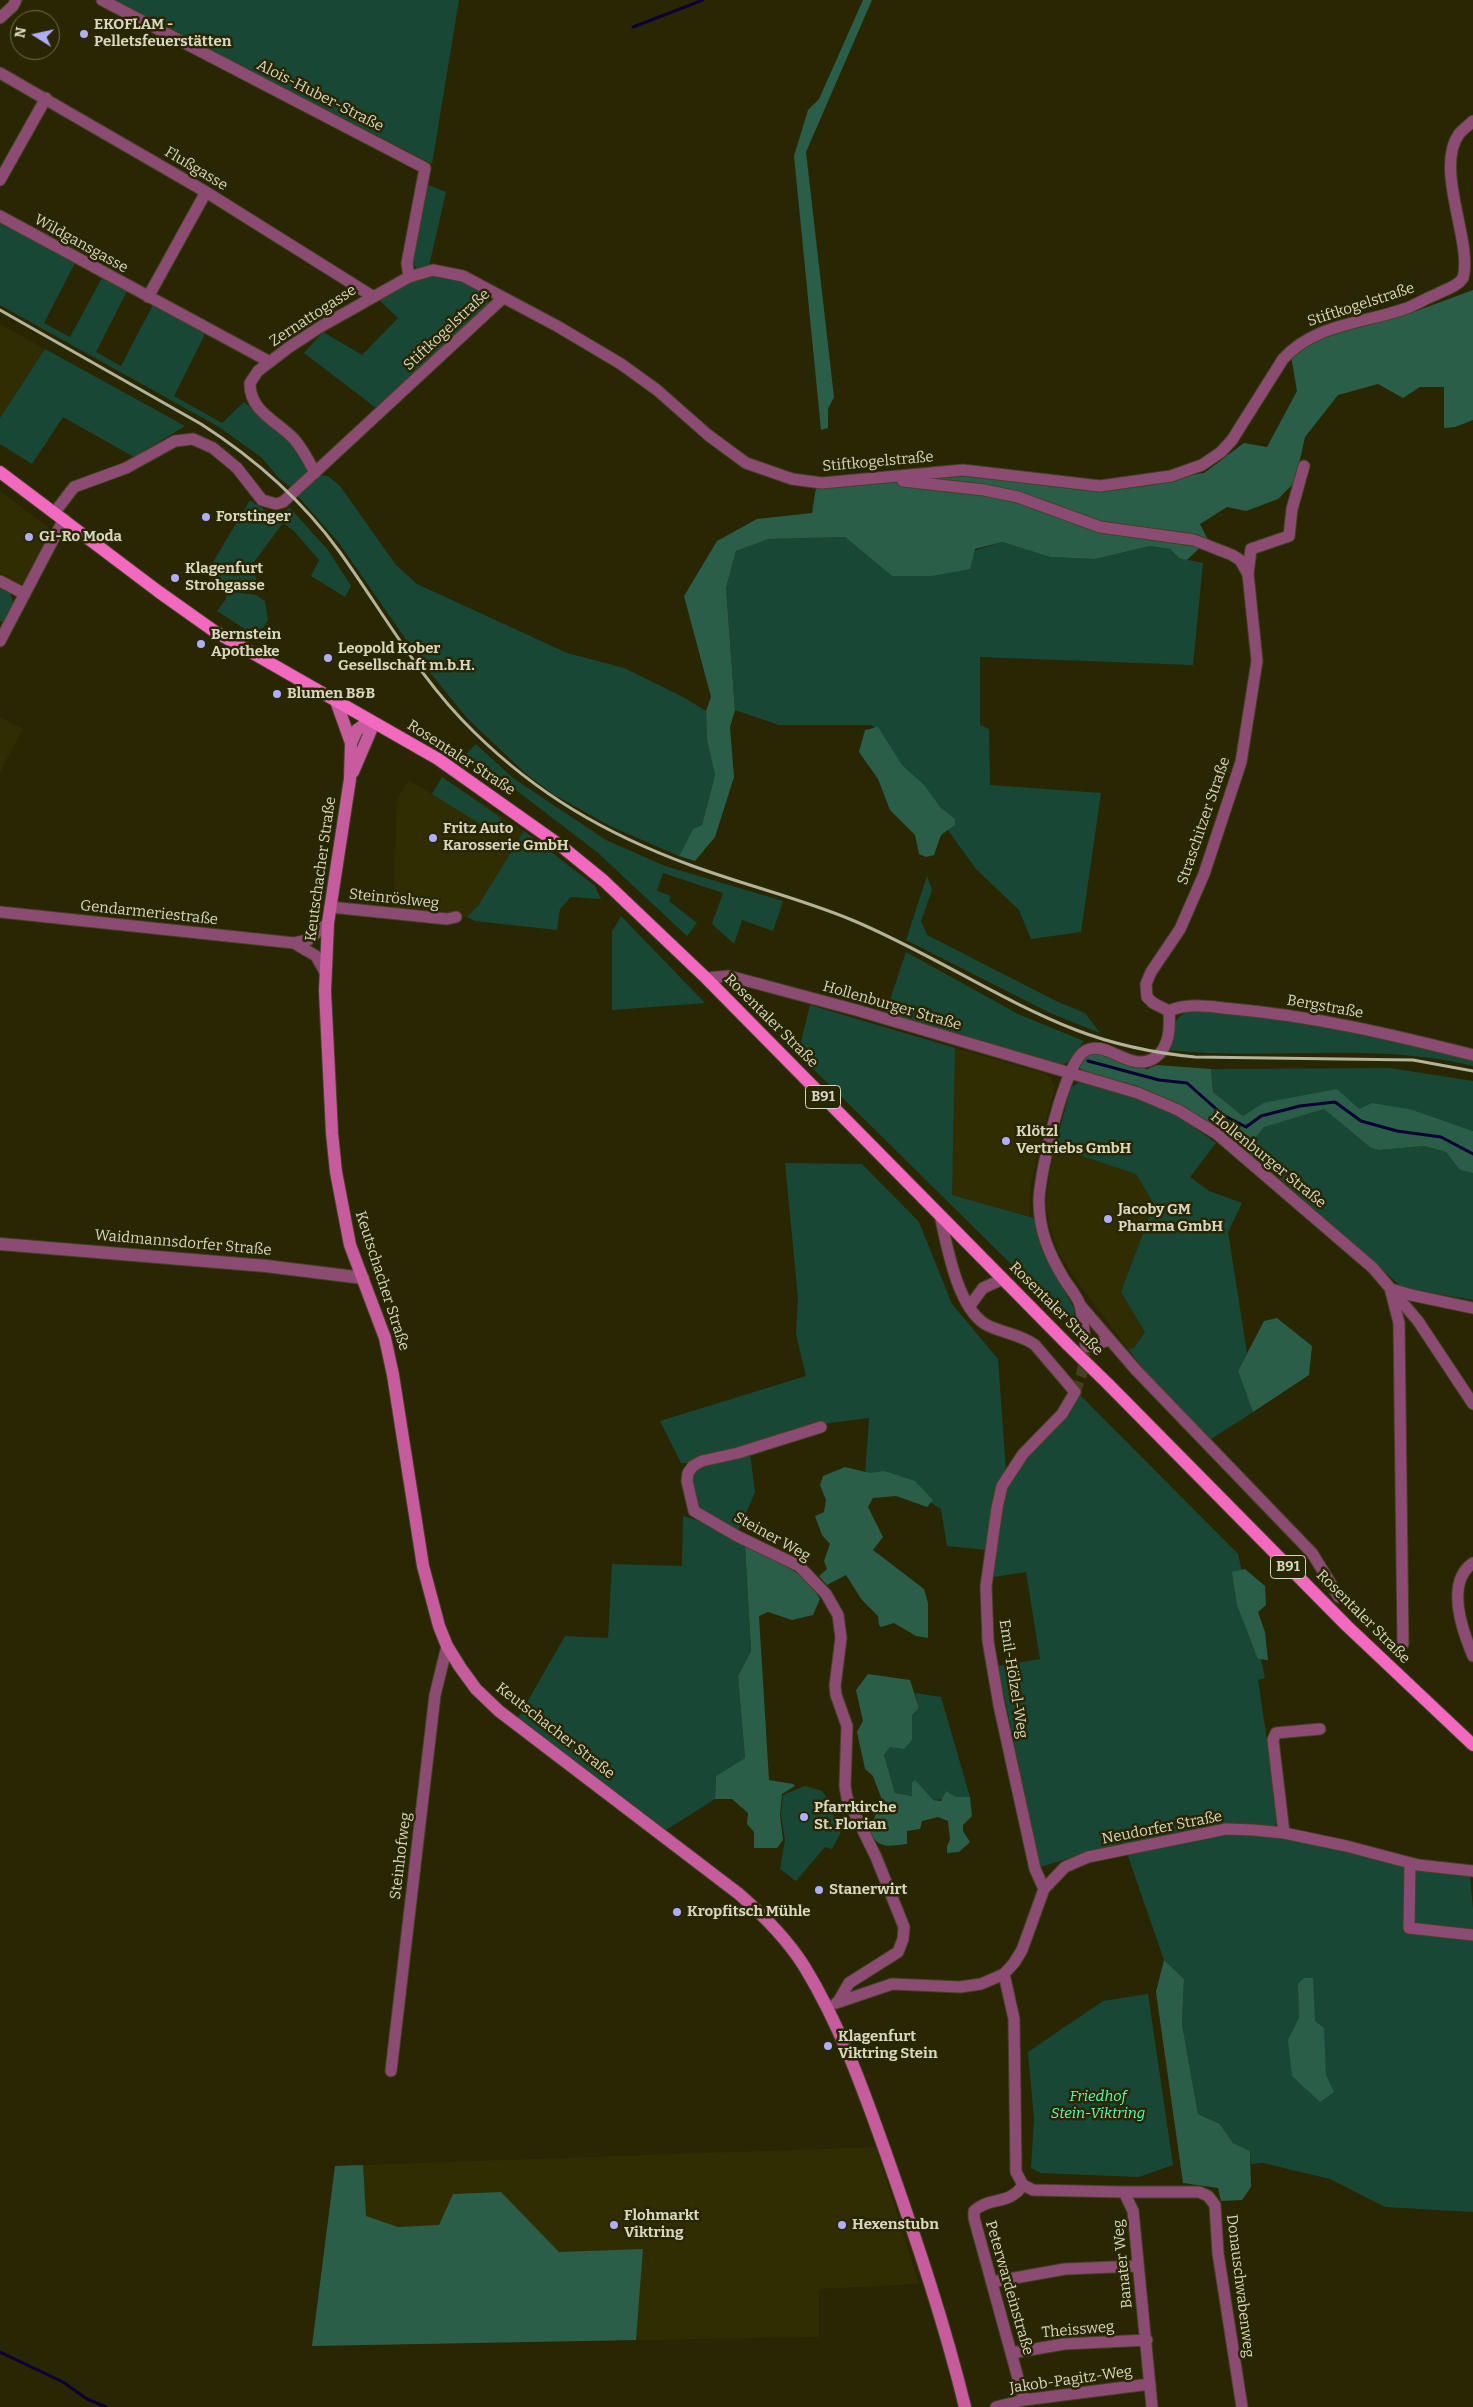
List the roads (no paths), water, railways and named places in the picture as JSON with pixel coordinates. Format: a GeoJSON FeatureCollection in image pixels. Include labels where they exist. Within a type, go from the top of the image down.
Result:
{"type":"FeatureCollection","features":[{"type":"Feature","properties":{"kind":"main road","name":"Rosentaler Straße"},"geometry":{"type":"LineString","coordinates":[[0,472],[201,622],[257,657],[438,759],[561,846],[611,888],[706,978],[1347,1626],[1473,1745]]}},
{"type":"Feature","properties":{"kind":"main road"},"geometry":{"type":"LineString","coordinates":[[336,701],[351,743],[350,779]]}},
{"type":"Feature","properties":{"kind":"main road"},"geometry":{"type":"LineString","coordinates":[[351,743],[357,730],[364,725],[374,723]]}},
{"type":"Feature","properties":{"kind":"main road"},"geometry":{"type":"LineString","coordinates":[[350,779],[374,723]]}},
{"type":"Feature","properties":{"kind":"main road","name":"Keutschacher Straße"},"geometry":{"type":"LineString","coordinates":[[350,779],[330,907],[325,972],[332,1133],[336,1172],[350,1245],[385,1338],[393,1375],[423,1566],[439,1626],[447,1646],[476,1689],[499,1711],[739,1894],[761,1913],[833,2004],[916,2239],[950,2347],[965,2407]]}},
{"type":"Feature","properties":{"kind":"street"},"geometry":{"type":"LineString","coordinates":[[0,18],[13,6],[16,0]]}},
{"type":"Feature","properties":{"kind":"street","name":"Alois-Huber-Straße"},"geometry":{"type":"LineString","coordinates":[[102,0],[425,168],[407,262],[409,277]]}},
{"type":"Feature","properties":{"kind":"street","name":"Flußgasse"},"geometry":{"type":"LineString","coordinates":[[0,73],[206,192],[372,296]]}},
{"type":"Feature","properties":{"kind":"street"},"geometry":{"type":"LineString","coordinates":[[0,180],[46,98]]}},
{"type":"Feature","properties":{"kind":"street","name":"Stiftkogelstraße"},"geometry":{"type":"LineString","coordinates":[[59,516],[74,487],[126,468],[167,445],[193,439],[213,448],[237,468],[262,500],[270,504],[283,502],[503,298],[621,364],[656,390],[708,435],[746,462],[792,479],[822,483],[963,470],[1100,486],[1171,476],[1202,465],[1221,452],[1232,440],[1283,359],[1301,342],[1326,330],[1407,308],[1458,284],[1467,269],[1468,248],[1453,158],[1455,142],[1460,133],[1473,121]]}},
{"type":"Feature","properties":{"kind":"street"},"geometry":{"type":"LineString","coordinates":[[148,297],[206,192]]}},
{"type":"Feature","properties":{"kind":"street","name":"Wildgansgasse"},"geometry":{"type":"LineString","coordinates":[[0,216],[270,362]]}},
{"type":"Feature","properties":{"kind":"street","name":"Zernattogasse"},"geometry":{"type":"LineString","coordinates":[[315,473],[298,444],[260,411],[254,400],[250,383],[258,371],[288,348],[372,296],[409,277],[433,270],[447,271],[463,276],[503,298]]}},
{"type":"Feature","properties":{"kind":"street"},"geometry":{"type":"LineString","coordinates":[[1232,555],[1289,536],[1292,510],[1304,466]]}},
{"type":"Feature","properties":{"kind":"street"},"geometry":{"type":"LineString","coordinates":[[886,478],[984,490],[1018,497],[1100,527],[1194,540],[1240,560],[1248,574]]}},
{"type":"Feature","properties":{"kind":"street"},"geometry":{"type":"LineString","coordinates":[[0,640],[24,594],[59,516]]}},
{"type":"Feature","properties":{"kind":"street"},"geometry":{"type":"LineString","coordinates":[[1248,574],[1251,549]]}},
{"type":"Feature","properties":{"kind":"street","name":"Straschitzer Straße"},"geometry":{"type":"LineString","coordinates":[[1169,1011],[1154,1004],[1147,997],[1146,984],[1151,972],[1180,928],[1204,874],[1241,762],[1257,660],[1248,574]]}},
{"type":"Feature","properties":{"kind":"street"},"geometry":{"type":"LineString","coordinates":[[0,581],[24,594]]}},
{"type":"Feature","properties":{"kind":"street","name":"Steinröslweg"},"geometry":{"type":"LineString","coordinates":[[330,907],[447,919],[456,917]]}},
{"type":"Feature","properties":{"kind":"street","name":"Gendarmeriestraße"},"geometry":{"type":"LineString","coordinates":[[0,912],[301,943],[319,949],[326,944]]}},
{"type":"Feature","properties":{"kind":"street"},"geometry":{"type":"LineString","coordinates":[[325,972],[316,956],[301,943],[328,923]]}},
{"type":"Feature","properties":{"kind":"street","name":"Hollenburger Straße"},"geometry":{"type":"LineString","coordinates":[[706,978],[729,976],[856,1010],[1068,1074],[1138,1093],[1178,1110],[1217,1134],[1373,1268],[1390,1288],[1400,1324],[1403,1644]]}},
{"type":"Feature","properties":{"kind":"street","name":"Bergstraße"},"geometry":{"type":"LineString","coordinates":[[1169,1011],[1192,1005],[1264,1012],[1338,1023],[1473,1055]]}},
{"type":"Feature","properties":{"kind":"street"},"geometry":{"type":"LineString","coordinates":[[1169,1011],[1170,1030],[1167,1042],[1158,1056],[1148,1062],[1137,1062],[1098,1048],[1090,1048],[1078,1056],[1068,1074],[1048,1146],[1041,1181],[1040,1216],[1042,1234],[1050,1256],[1079,1304],[1136,1370],[1312,1553],[1339,1597]]}},
{"type":"Feature","properties":{"kind":"street","name":"Emil-Hölzel-Weg"},"geometry":{"type":"LineString","coordinates":[[940,1215],[961,1291],[969,1307],[982,1322],[992,1328],[1029,1341],[1074,1392],[1062,1414],[1023,1454],[1002,1486],[986,1586],[988,1641],[999,1705],[1035,1869],[1044,1889]]}},
{"type":"Feature","properties":{"kind":"street","name":"Waidmannsdorfer Straße"},"geometry":{"type":"LineString","coordinates":[[0,1244],[266,1266],[363,1278]]}},
{"type":"Feature","properties":{"kind":"street"},"geometry":{"type":"LineString","coordinates":[[969,1307],[983,1288],[1003,1279]]}},
{"type":"Feature","properties":{"kind":"street"},"geometry":{"type":"LineString","coordinates":[[1390,1288],[1411,1295],[1473,1308]]}},
{"type":"Feature","properties":{"kind":"street"},"geometry":{"type":"LineString","coordinates":[[1390,1288],[1418,1321],[1473,1404]]}},
{"type":"Feature","properties":{"kind":"street"},"geometry":{"type":"LineString","coordinates":[[1079,1304],[1086,1346],[1109,1340]]}},
{"type":"Feature","properties":{"kind":"street","name":"Steiner Weg"},"geometry":{"type":"LineString","coordinates":[[820,1427],[738,1453],[702,1461],[693,1466],[688,1473],[687,1480],[694,1511],[737,1536],[799,1566],[826,1594],[838,1615],[841,1638],[835,1686],[836,1695],[847,1726],[845,1786],[848,1798],[876,1858],[904,1927],[903,1939],[898,1952],[849,1983],[833,2004]]}},
{"type":"Feature","properties":{"kind":"street"},"geometry":{"type":"LineString","coordinates":[[1473,1563],[1464,1571],[1459,1579],[1458,1590],[1462,1623],[1473,1656]]}},
{"type":"Feature","properties":{"kind":"street","name":"Steinhofweg"},"geometry":{"type":"LineString","coordinates":[[391,2071],[435,1694],[447,1646]]}},
{"type":"Feature","properties":{"kind":"street"},"geometry":{"type":"LineString","coordinates":[[1284,1833],[1273,1740],[1276,1732],[1320,1729]]}},
{"type":"Feature","properties":{"kind":"street","name":"Neudorfer Straße"},"geometry":{"type":"LineString","coordinates":[[1044,1889],[1065,1867],[1088,1857],[1226,1829],[1284,1833],[1346,1846],[1410,1863],[1473,1870]]}},
{"type":"Feature","properties":{"kind":"street"},"geometry":{"type":"LineString","coordinates":[[1410,1863],[1409,1928],[1473,1935]]}},
{"type":"Feature","properties":{"kind":"street"},"geometry":{"type":"LineString","coordinates":[[833,2004],[892,1984],[960,1987],[981,1984],[1004,1974],[1014,1964],[1022,1950],[1044,1889]]}},
{"type":"Feature","properties":{"kind":"street"},"geometry":{"type":"LineString","coordinates":[[1004,1974],[1014,2019],[1016,2172],[1023,2185],[1032,2190],[1124,2192]]}},
{"type":"Feature","properties":{"kind":"street","name":"Peterwardeinstraße"},"geometry":{"type":"LineString","coordinates":[[1023,2185],[1011,2198],[981,2205],[974,2211],[974,2218],[1024,2400]]}},
{"type":"Feature","properties":{"kind":"street","name":"Banater Weg"},"geometry":{"type":"LineString","coordinates":[[1124,2192],[1133,2211],[1152,2407]]}},
{"type":"Feature","properties":{"kind":"street","name":"Donauschwabenweg"},"geometry":{"type":"LineString","coordinates":[[1124,2192],[1199,2192],[1208,2196],[1215,2205],[1218,2253],[1242,2407]]}},
{"type":"Feature","properties":{"kind":"street"},"geometry":{"type":"LineString","coordinates":[[992,2282],[1065,2269],[1138,2266]]}},
{"type":"Feature","properties":{"kind":"street","name":"Theissweg"},"geometry":{"type":"LineString","coordinates":[[1012,2352],[1064,2344],[1147,2340]]}},
{"type":"Feature","properties":{"kind":"street","name":"Jakob-Pagitz-Weg"},"geometry":{"type":"LineString","coordinates":[[996,2407],[1024,2400],[1150,2384]]}},
{"type":"Feature","properties":{"kind":"waterway"},"geometry":{"type":"LineString","coordinates":[[633,27],[703,0]]}},
{"type":"Feature","properties":{"kind":"waterway"},"geometry":{"type":"LineString","coordinates":[[1088,1061],[1159,1080],[1187,1083],[1223,1115],[1246,1127],[1261,1116],[1300,1106],[1335,1102],[1361,1121],[1397,1131],[1441,1137],[1473,1154]]}},
{"type":"Feature","properties":{"kind":"waterway"},"geometry":{"type":"LineString","coordinates":[[0,2352],[63,2382],[87,2399],[106,2407]]}},
{"type":"Feature","properties":{"kind":"tunnel"},"geometry":{"type":"LineString","coordinates":[[1075,1392],[1082,1373],[1085,1353]]}},
{"type":"Feature","properties":{"kind":"railway"},"geometry":{"type":"LineString","coordinates":[[0,310],[201,424],[240,451],[276,481],[325,532],[419,668],[454,712],[498,755],[523,775],[548,794],[602,826],[659,853],[690,865],[852,920],[909,946],[1019,1005],[1076,1030],[1105,1040],[1150,1051],[1195,1057],[1413,1060],[1473,1071]]}},
{"type":"Feature","properties":{"kind":"place","name":"EKOFLAM - Pelletsfeuerstätten"},"geometry":{"type":"Point","coordinates":[84,34]}},
{"type":"Feature","properties":{"kind":"place","name":"Forstinger"},"geometry":{"type":"Point","coordinates":[206,517]}},
{"type":"Feature","properties":{"kind":"place","name":"GI-Ro Moda"},"geometry":{"type":"Point","coordinates":[29,537]}},
{"type":"Feature","properties":{"kind":"place","name":"Klagenfurt Strohgasse"},"geometry":{"type":"Point","coordinates":[175,578]}},
{"type":"Feature","properties":{"kind":"place","name":"Bernstein Apotheke"},"geometry":{"type":"Point","coordinates":[201,644]}},
{"type":"Feature","properties":{"kind":"place","name":"Leopold Kober Gesellschaft m.b.H."},"geometry":{"type":"Point","coordinates":[328,658]}},
{"type":"Feature","properties":{"kind":"place","name":"Blumen B&B"},"geometry":{"type":"Point","coordinates":[277,694]}},
{"type":"Feature","properties":{"kind":"place","name":"Fritz Auto Karosserie GmbH"},"geometry":{"type":"Point","coordinates":[433,838]}},
{"type":"Feature","properties":{"kind":"place","name":"Klötzl Vertriebs GmbH"},"geometry":{"type":"Point","coordinates":[1006,1141]}},
{"type":"Feature","properties":{"kind":"place","name":"Jacoby GM Pharma GmbH"},"geometry":{"type":"Point","coordinates":[1108,1219]}},
{"type":"Feature","properties":{"kind":"place","name":"Pfarrkirche St. Florian"},"geometry":{"type":"Point","coordinates":[804,1817]}},
{"type":"Feature","properties":{"kind":"place","name":"Stanerwirt"},"geometry":{"type":"Point","coordinates":[819,1890]}},
{"type":"Feature","properties":{"kind":"place","name":"Kropfitsch Mühle"},"geometry":{"type":"Point","coordinates":[677,1912]}},
{"type":"Feature","properties":{"kind":"place","name":"Klagenfurt Viktring Stein"},"geometry":{"type":"Point","coordinates":[828,2046]}},
{"type":"Feature","properties":{"kind":"place","name":"Flohmarkt Viktring"},"geometry":{"type":"Point","coordinates":[614,2225]}},
{"type":"Feature","properties":{"kind":"place","name":"Hexenstubn"},"geometry":{"type":"Point","coordinates":[842,2225]}},
{"type":"Feature","properties":{"kind":"park label","name":"Friedhof Stein-Viktring"},"geometry":{"type":"Point","coordinates":[1098,2106]}}]}
